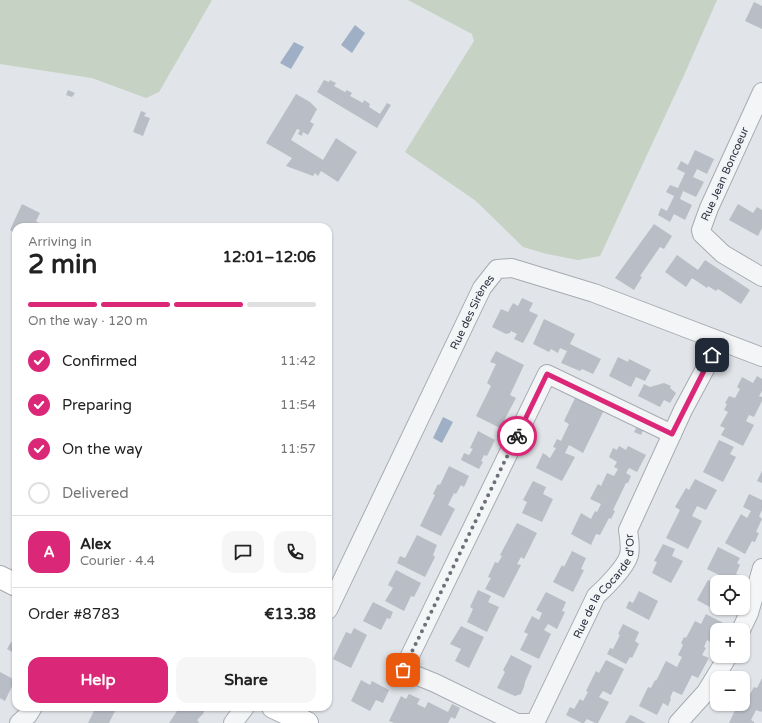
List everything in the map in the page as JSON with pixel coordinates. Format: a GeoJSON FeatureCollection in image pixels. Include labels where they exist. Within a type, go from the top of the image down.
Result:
{"type":"FeatureCollection","features":[{"type":"Feature","properties":{"kind":"main road"},"geometry":{"type":"LineString","coordinates":[[0,577],[12,583]]}},
{"type":"Feature","properties":{"kind":"main road"},"geometry":{"type":"LineString","coordinates":[[285,711],[307,723]]}},
{"type":"Feature","properties":{"kind":"street","name":"Rue Jean Boncoeur"},"geometry":{"type":"LineString","coordinates":[[762,92],[709,208],[701,230],[702,234],[723,254],[762,277]]}},
{"type":"Feature","properties":{"kind":"street","name":"Rue des Sirènes"},"geometry":{"type":"LineString","coordinates":[[332,602],[482,288],[497,270],[512,268],[594,293],[762,357]]}},
{"type":"Feature","properties":{"kind":"street","name":"Rue de la Cocarde d'Or"},"geometry":{"type":"LineString","coordinates":[[535,723],[596,596],[611,582],[628,557],[630,549],[628,530],[683,410],[720,341]]}},
{"type":"Feature","properties":{"kind":"street"},"geometry":{"type":"LineString","coordinates":[[531,723],[516,723],[435,683],[403,670],[547,374],[672,434]]}},
{"type":"Feature","properties":{"kind":"street"},"geometry":{"type":"LineString","coordinates":[[744,623],[749,613],[762,568]]}},
{"type":"Feature","properties":{"kind":"street"},"geometry":{"type":"LineString","coordinates":[[678,723],[706,692],[724,663]]}},
{"type":"Feature","properties":{"kind":"street"},"geometry":{"type":"LineString","coordinates":[[19,723],[30,711]]}},
{"type":"Feature","properties":{"kind":"street"},"geometry":{"type":"LineString","coordinates":[[233,723],[243,711]]}},
{"type":"Feature","properties":{"kind":"green space"},"geometry":{"type":"Polygon","coordinates":[[[0,0],[212,0],[159,92],[146,98],[92,78],[0,64],[0,0]]]}},
{"type":"Feature","properties":{"kind":"green space"},"geometry":{"type":"Polygon","coordinates":[[[408,0],[717,0],[685,73],[600,256],[578,260],[547,254],[523,247],[476,201],[405,152],[474,41],[472,34],[408,0]]]}},
{"type":"Feature","properties":{"kind":"water"},"geometry":{"type":"Polygon","coordinates":[[[355,25],[365,33],[352,53],[341,45],[355,25]]]}},
{"type":"Feature","properties":{"kind":"water"},"geometry":{"type":"Polygon","coordinates":[[[294,42],[304,47],[291,69],[280,63],[294,42]]]}},
{"type":"Feature","properties":{"kind":"water"},"geometry":{"type":"Polygon","coordinates":[[[443,417],[453,422],[442,443],[433,438],[443,417]]]}},
{"type":"Feature","properties":{"kind":"building"},"geometry":{"type":"Polygon","coordinates":[[[754,2],[762,6],[762,29],[745,21],[754,2]]]}},
{"type":"Feature","properties":{"kind":"building"},"geometry":{"type":"Polygon","coordinates":[[[324,80],[329,82],[330,80],[336,83],[334,86],[345,92],[347,90],[352,93],[350,96],[363,103],[364,100],[370,104],[369,107],[380,114],[387,103],[391,105],[377,128],[317,92],[324,80]]]}},
{"type":"Feature","properties":{"kind":"building"},"geometry":{"type":"Polygon","coordinates":[[[68,90],[75,93],[72,97],[66,95],[68,90]]]}},
{"type":"Feature","properties":{"kind":"building"},"geometry":{"type":"Polygon","coordinates":[[[296,94],[310,102],[317,109],[310,122],[314,124],[308,135],[303,132],[302,136],[298,134],[300,130],[297,129],[291,140],[323,160],[336,138],[357,152],[338,182],[321,171],[318,176],[315,173],[313,176],[286,166],[292,158],[266,143],[296,94]]]}},
{"type":"Feature","properties":{"kind":"building"},"geometry":{"type":"Polygon","coordinates":[[[141,111],[146,113],[144,116],[150,118],[143,136],[133,132],[141,111]]]}},
{"type":"Feature","properties":{"kind":"building"},"geometry":{"type":"Polygon","coordinates":[[[695,150],[714,159],[707,174],[697,169],[693,177],[704,182],[696,197],[683,191],[680,199],[692,205],[685,220],[674,214],[670,222],[658,215],[661,208],[667,211],[674,196],[666,192],[670,185],[678,188],[685,173],[677,169],[681,161],[688,165],[695,150]]]}},
{"type":"Feature","properties":{"kind":"building"},"geometry":{"type":"Polygon","coordinates":[[[22,204],[40,213],[36,221],[39,223],[13,223],[22,204]]]}},
{"type":"Feature","properties":{"kind":"building"},"geometry":{"type":"Polygon","coordinates":[[[738,204],[753,213],[757,207],[762,210],[762,228],[758,236],[729,220],[738,204]]]}},
{"type":"Feature","properties":{"kind":"building"},"geometry":{"type":"Polygon","coordinates":[[[654,224],[672,236],[664,249],[660,247],[640,276],[642,277],[634,290],[615,278],[654,224]]]}},
{"type":"Feature","properties":{"kind":"building"},"geometry":{"type":"Polygon","coordinates":[[[677,255],[698,270],[705,260],[750,290],[741,304],[718,289],[716,291],[708,286],[707,288],[692,278],[686,287],[665,272],[677,255]]]}},
{"type":"Feature","properties":{"kind":"building"},"geometry":{"type":"Polygon","coordinates":[[[522,298],[533,303],[529,311],[538,315],[523,343],[514,339],[517,334],[511,331],[510,333],[506,334],[492,327],[501,309],[508,312],[513,303],[518,306],[522,298]]]}},
{"type":"Feature","properties":{"kind":"building"},"geometry":{"type":"Polygon","coordinates":[[[544,319],[575,334],[570,344],[601,359],[593,374],[582,369],[580,371],[561,363],[567,351],[560,348],[558,353],[551,349],[549,352],[533,344],[544,319]]]}},
{"type":"Feature","properties":{"kind":"building"},"geometry":{"type":"Polygon","coordinates":[[[496,351],[524,365],[510,395],[516,398],[500,428],[476,416],[491,386],[487,383],[496,364],[490,362],[496,351]]]}},
{"type":"Feature","properties":{"kind":"building"},"geometry":{"type":"Polygon","coordinates":[[[618,357],[628,362],[629,359],[651,370],[645,381],[636,377],[631,387],[609,376],[618,357]]]}},
{"type":"Feature","properties":{"kind":"building"},"geometry":{"type":"Polygon","coordinates":[[[757,376],[762,379],[762,391],[759,396],[762,397],[762,401],[754,417],[749,415],[746,421],[754,425],[743,446],[721,435],[725,428],[720,426],[728,412],[724,410],[727,404],[725,403],[729,396],[735,398],[740,389],[737,387],[742,377],[753,383],[757,376]]]}},
{"type":"Feature","properties":{"kind":"building"},"geometry":{"type":"Polygon","coordinates":[[[664,383],[671,386],[670,388],[676,393],[670,403],[664,400],[660,407],[638,396],[644,384],[650,387],[664,383]]]}},
{"type":"Feature","properties":{"kind":"building"},"geometry":{"type":"Polygon","coordinates":[[[576,396],[604,410],[583,453],[569,445],[565,453],[575,457],[562,481],[536,468],[543,453],[550,458],[556,448],[553,447],[557,439],[561,441],[569,424],[564,421],[576,396]]]}},
{"type":"Feature","properties":{"kind":"building"},"geometry":{"type":"Polygon","coordinates":[[[639,423],[645,426],[641,435],[634,432],[639,423]]]}},
{"type":"Feature","properties":{"kind":"building"},"geometry":{"type":"Polygon","coordinates":[[[478,431],[495,440],[487,456],[484,455],[481,461],[483,462],[479,469],[461,460],[464,453],[469,455],[473,449],[470,448],[478,431]]]}},
{"type":"Feature","properties":{"kind":"building"},"geometry":{"type":"Polygon","coordinates":[[[719,440],[734,447],[730,454],[736,457],[723,482],[703,472],[719,440]]]}},
{"type":"Feature","properties":{"kind":"building"},"geometry":{"type":"Polygon","coordinates":[[[619,446],[626,450],[628,446],[646,455],[637,472],[629,468],[626,473],[631,476],[613,510],[615,511],[611,519],[609,518],[600,535],[596,534],[591,545],[571,534],[581,513],[591,519],[595,511],[597,512],[601,504],[590,499],[598,484],[601,486],[607,473],[614,476],[618,469],[614,467],[617,462],[609,457],[613,448],[617,450],[619,446]]]}},
{"type":"Feature","properties":{"kind":"building"},"geometry":{"type":"Polygon","coordinates":[[[449,466],[469,476],[464,487],[461,485],[456,494],[454,493],[448,505],[455,509],[441,536],[420,526],[435,495],[433,494],[438,484],[440,485],[449,466]]]}},
{"type":"Feature","properties":{"kind":"building"},"geometry":{"type":"Polygon","coordinates":[[[762,471],[762,483],[757,481],[762,471]]]}},
{"type":"Feature","properties":{"kind":"building"},"geometry":{"type":"Polygon","coordinates":[[[695,479],[717,490],[706,510],[697,506],[692,516],[702,521],[688,549],[666,538],[680,510],[675,507],[686,488],[689,490],[695,479]]]}},
{"type":"Feature","properties":{"kind":"building"},"geometry":{"type":"Polygon","coordinates":[[[533,481],[546,487],[543,494],[553,499],[542,522],[522,513],[527,502],[523,500],[533,481]]]}},
{"type":"Feature","properties":{"kind":"building"},"geometry":{"type":"Polygon","coordinates":[[[749,494],[762,500],[762,510],[759,516],[762,519],[756,532],[759,533],[755,542],[752,541],[745,554],[725,543],[741,514],[747,518],[751,511],[743,507],[749,494]]]}},
{"type":"Feature","properties":{"kind":"building"},"geometry":{"type":"Polygon","coordinates":[[[517,523],[537,533],[524,559],[521,557],[517,564],[521,565],[504,598],[485,589],[491,578],[488,577],[495,562],[498,563],[502,556],[500,555],[517,523]]]}},
{"type":"Feature","properties":{"kind":"building"},"geometry":{"type":"Polygon","coordinates":[[[417,535],[437,545],[433,555],[435,557],[425,577],[397,563],[400,556],[405,558],[417,535]]]}},
{"type":"Feature","properties":{"kind":"building"},"geometry":{"type":"Polygon","coordinates":[[[663,544],[675,549],[672,556],[683,561],[671,583],[652,573],[657,562],[654,561],[663,544]]]}},
{"type":"Feature","properties":{"kind":"building"},"geometry":{"type":"Polygon","coordinates":[[[718,547],[740,558],[737,563],[740,565],[736,574],[738,575],[719,575],[707,569],[718,547]]]}},
{"type":"Feature","properties":{"kind":"building"},"geometry":{"type":"Polygon","coordinates":[[[572,551],[586,558],[581,569],[584,570],[573,592],[553,582],[562,565],[564,567],[572,551]]]}},
{"type":"Feature","properties":{"kind":"building"},"geometry":{"type":"Polygon","coordinates":[[[396,570],[421,583],[414,597],[411,596],[404,611],[385,601],[393,588],[388,585],[396,570]]]}},
{"type":"Feature","properties":{"kind":"building"},"geometry":{"type":"Polygon","coordinates":[[[708,580],[710,581],[710,607],[697,600],[708,580]]]}},
{"type":"Feature","properties":{"kind":"building"},"geometry":{"type":"Polygon","coordinates":[[[478,590],[491,596],[488,602],[499,607],[487,632],[467,622],[473,609],[470,607],[478,590]]]}},
{"type":"Feature","properties":{"kind":"building"},"geometry":{"type":"Polygon","coordinates":[[[639,591],[658,601],[649,620],[626,608],[629,601],[633,603],[639,591]]]}},
{"type":"Feature","properties":{"kind":"building"},"geometry":{"type":"Polygon","coordinates":[[[546,592],[566,602],[562,611],[565,612],[557,629],[548,624],[544,630],[551,634],[539,659],[520,650],[528,634],[524,632],[532,616],[539,620],[542,613],[536,610],[546,592]]]}},
{"type":"Feature","properties":{"kind":"building"},"geometry":{"type":"Polygon","coordinates":[[[373,602],[393,612],[390,619],[387,618],[381,630],[363,621],[373,602]]]}},
{"type":"Feature","properties":{"kind":"building"},"geometry":{"type":"Polygon","coordinates":[[[706,614],[723,623],[710,623],[710,642],[707,640],[704,647],[706,648],[702,655],[709,658],[698,678],[692,675],[682,695],[673,691],[668,706],[663,703],[657,715],[639,706],[648,687],[651,688],[655,680],[656,681],[666,661],[677,667],[682,657],[678,655],[683,645],[681,643],[684,637],[686,638],[695,621],[701,624],[706,614]]]}},
{"type":"Feature","properties":{"kind":"building"},"geometry":{"type":"Polygon","coordinates":[[[623,624],[639,632],[635,641],[639,644],[632,658],[630,657],[626,664],[607,654],[610,648],[613,649],[620,635],[618,634],[623,624]]]}},
{"type":"Feature","properties":{"kind":"building"},"geometry":{"type":"Polygon","coordinates":[[[461,626],[484,637],[469,668],[455,661],[461,649],[450,644],[461,626]]]}},
{"type":"Feature","properties":{"kind":"building"},"geometry":{"type":"Polygon","coordinates":[[[354,628],[367,635],[351,668],[333,659],[346,632],[351,634],[354,628]]]}},
{"type":"Feature","properties":{"kind":"building"},"geometry":{"type":"Polygon","coordinates":[[[11,642],[12,643],[12,652],[7,649],[11,642]]]}},
{"type":"Feature","properties":{"kind":"building"},"geometry":{"type":"Polygon","coordinates":[[[511,655],[532,666],[521,694],[515,696],[497,688],[505,672],[503,670],[511,655]]]}},
{"type":"Feature","properties":{"kind":"building"},"geometry":{"type":"Polygon","coordinates":[[[606,660],[624,669],[611,695],[603,691],[599,697],[609,702],[598,723],[587,719],[584,723],[582,723],[566,715],[570,707],[574,709],[580,699],[583,701],[588,692],[586,691],[596,671],[599,673],[606,660]]]}},
{"type":"Feature","properties":{"kind":"building"},"geometry":{"type":"Polygon","coordinates":[[[0,672],[12,678],[12,686],[5,701],[0,698],[0,672]]]}},
{"type":"Feature","properties":{"kind":"building"},"geometry":{"type":"Polygon","coordinates":[[[762,678],[762,711],[756,710],[751,720],[754,723],[729,723],[735,711],[750,711],[750,694],[754,687],[757,688],[762,678]]]}},
{"type":"Feature","properties":{"kind":"building"},"geometry":{"type":"Polygon","coordinates":[[[361,680],[370,685],[372,681],[389,690],[383,703],[376,700],[370,711],[351,701],[361,680]]]}},
{"type":"Feature","properties":{"kind":"building"},"geometry":{"type":"Polygon","coordinates":[[[409,694],[420,699],[417,704],[425,708],[428,702],[448,712],[452,704],[460,708],[455,719],[451,717],[448,723],[394,723],[389,721],[401,696],[406,699],[409,694]]]}},
{"type":"Feature","properties":{"kind":"building"},"geometry":{"type":"Polygon","coordinates":[[[94,711],[115,711],[109,723],[88,723],[94,711]]]}},
{"type":"Feature","properties":{"kind":"building"},"geometry":{"type":"Polygon","coordinates":[[[177,711],[204,711],[197,720],[199,722],[198,723],[169,723],[177,711]]]}},
{"type":"Feature","properties":{"kind":"building"},"geometry":{"type":"Polygon","coordinates":[[[630,715],[633,716],[646,723],[625,723],[630,715]]]}},
{"type":"Feature","properties":{"kind":"way so far"},"geometry":{"type":"LineString","coordinates":[[403,670],[517,436]]}},
{"type":"Feature","properties":{"kind":"route"},"geometry":{"type":"LineString","coordinates":[[517,436],[547,374],[672,434],[712,355]]}}]}
